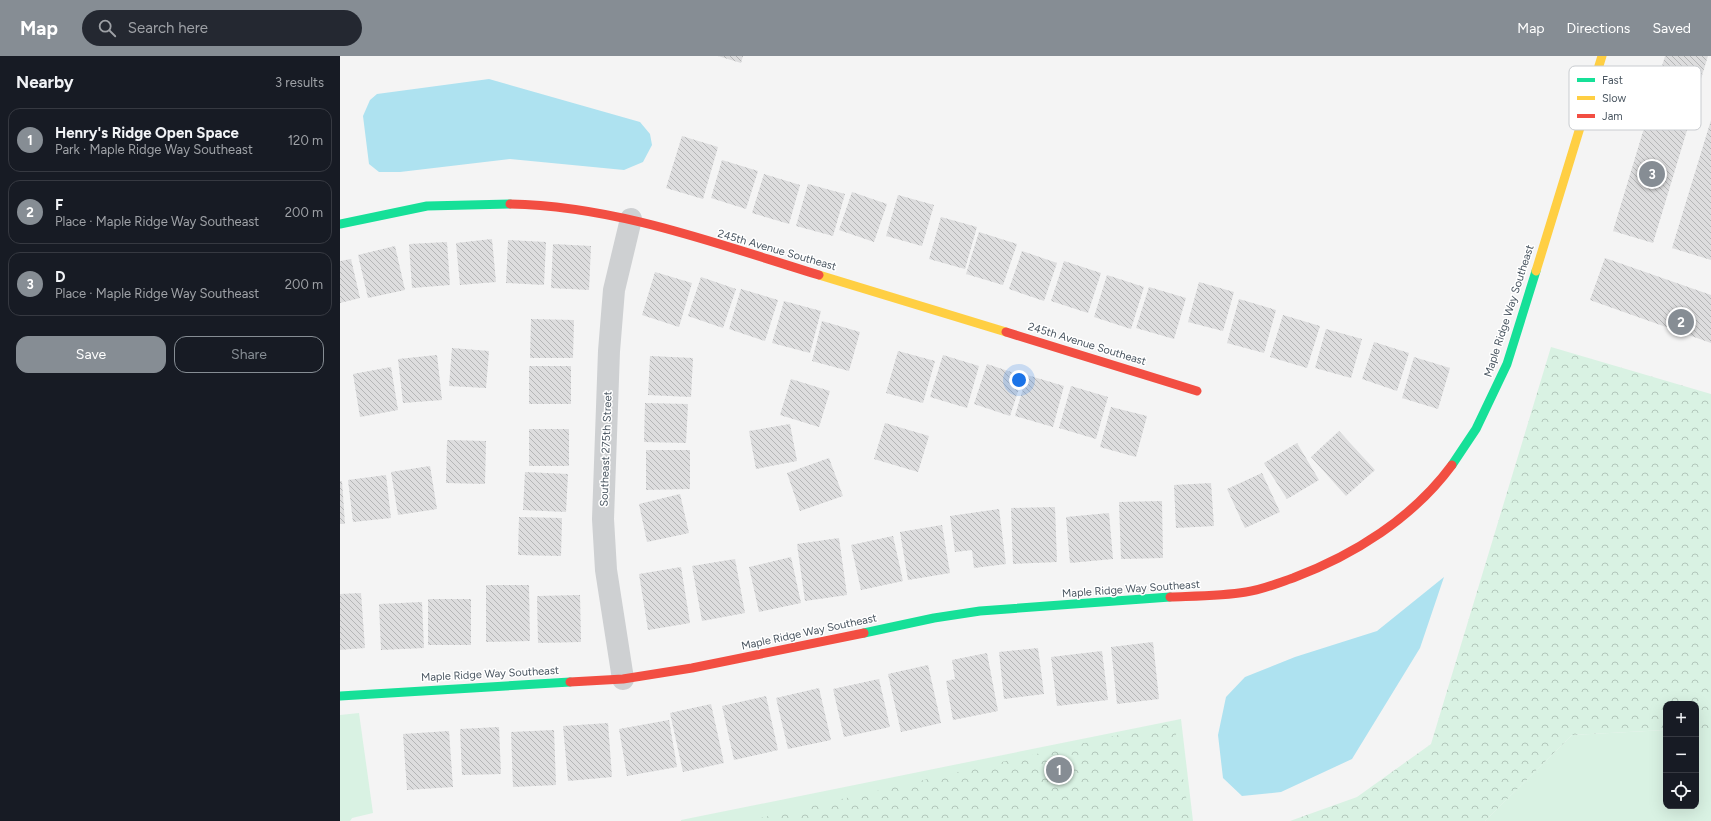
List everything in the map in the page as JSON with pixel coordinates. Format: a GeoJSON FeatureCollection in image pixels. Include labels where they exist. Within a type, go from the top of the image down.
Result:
{"type":"FeatureCollection","features":[{"type":"Feature","properties":{"kind":"street","name":"Maple Ridge Way Southeast"},"geometry":{"type":"LineString","coordinates":[[1599,66],[1602,56]]}},
{"type":"Feature","properties":{"kind":"street","name":"Maple Ridge Way Southeast"},"geometry":{"type":"LineString","coordinates":[[340,696],[623,678],[692,668],[934,618],[980,611],[1247,592],[1276,585],[1334,561],[1364,544],[1422,499],[1450,468],[1471,438],[1490,402],[1506,364],[1579,130]]}},
{"type":"Feature","properties":{"kind":"street","name":"245th Avenue Southeast"},"geometry":{"type":"LineString","coordinates":[[340,224],[427,206],[488,204],[541,205],[590,210],[631,219],[892,296],[1197,391]]}},
{"type":"Feature","properties":{"kind":"street","name":"Southeast 275th Street"},"geometry":{"type":"LineString","coordinates":[[623,678],[606,570],[603,519],[609,351],[614,290],[631,219]]}},
{"type":"Feature","properties":{"kind":"green space"},"geometry":{"type":"Polygon","coordinates":[[[1551,347],[1711,394],[1711,728],[1699,728],[1699,701],[1663,701],[1663,730],[1572,735],[1485,821],[1290,821],[1357,797],[1431,744],[1551,347]]]}},
{"type":"Feature","properties":{"kind":"green space"},"geometry":{"type":"Polygon","coordinates":[[[359,713],[373,813],[352,818],[350,821],[340,821],[340,715],[359,713]]]}},
{"type":"Feature","properties":{"kind":"green space"},"geometry":{"type":"Polygon","coordinates":[[[1181,719],[1193,821],[681,821],[681,820],[1181,719]]]}},
{"type":"Feature","properties":{"kind":"green space"},"geometry":{"type":"Polygon","coordinates":[[[1174,722],[1190,821],[747,821],[1174,722]]]}},
{"type":"Feature","properties":{"kind":"green space"},"geometry":{"type":"Polygon","coordinates":[[[1699,728],[1711,728],[1711,821],[1485,821],[1572,735],[1663,730],[1663,809],[1699,809],[1699,728]]]}},
{"type":"Feature","properties":{"kind":"water"},"geometry":{"type":"Polygon","coordinates":[[[489,79],[640,122],[650,134],[652,145],[643,162],[624,170],[510,159],[400,172],[379,172],[369,164],[363,116],[370,100],[377,94],[489,79]]]}},
{"type":"Feature","properties":{"kind":"water"},"geometry":{"type":"Polygon","coordinates":[[[1444,577],[1420,648],[1352,759],[1281,792],[1242,796],[1223,778],[1218,735],[1226,697],[1245,677],[1295,657],[1377,631],[1444,577]]]}},
{"type":"Feature","properties":{"kind":"building"},"geometry":{"type":"Polygon","coordinates":[[[718,56],[743,56],[741,63],[718,56]]]}},
{"type":"Feature","properties":{"kind":"building"},"geometry":{"type":"Polygon","coordinates":[[[1665,56],[1708,56],[1701,79],[1701,66],[1662,66],[1665,56]]]}},
{"type":"Feature","properties":{"kind":"building"},"geometry":{"type":"Polygon","coordinates":[[[1711,120],[1711,260],[1672,248],[1711,120]]]}},
{"type":"Feature","properties":{"kind":"building"},"geometry":{"type":"Polygon","coordinates":[[[1643,130],[1687,130],[1653,243],[1613,231],[1643,130]]]}},
{"type":"Feature","properties":{"kind":"building"},"geometry":{"type":"Polygon","coordinates":[[[682,136],[718,147],[703,199],[666,188],[682,136]]]}},
{"type":"Feature","properties":{"kind":"building"},"geometry":{"type":"Polygon","coordinates":[[[722,160],[758,171],[746,209],[711,198],[722,160]]]}},
{"type":"Feature","properties":{"kind":"building"},"geometry":{"type":"Polygon","coordinates":[[[764,174],[800,185],[789,224],[752,213],[764,174]]]}},
{"type":"Feature","properties":{"kind":"building"},"geometry":{"type":"Polygon","coordinates":[[[808,184],[845,194],[833,236],[796,226],[808,184]]]}},
{"type":"Feature","properties":{"kind":"building"},"geometry":{"type":"Polygon","coordinates":[[[852,192],[887,204],[874,242],[839,230],[852,192]]]}},
{"type":"Feature","properties":{"kind":"building"},"geometry":{"type":"Polygon","coordinates":[[[898,195],[934,205],[922,246],[886,236],[898,195]]]}},
{"type":"Feature","properties":{"kind":"building"},"geometry":{"type":"Polygon","coordinates":[[[941,217],[977,227],[965,269],[929,259],[941,217]]]}},
{"type":"Feature","properties":{"kind":"building"},"geometry":{"type":"Polygon","coordinates":[[[979,232],[1017,244],[1003,285],[966,274],[979,232]]]}},
{"type":"Feature","properties":{"kind":"building"},"geometry":{"type":"Polygon","coordinates":[[[492,239],[496,282],[460,285],[456,243],[492,239]]]}},
{"type":"Feature","properties":{"kind":"building"},"geometry":{"type":"Polygon","coordinates":[[[508,240],[546,242],[544,285],[506,283],[508,240]]]}},
{"type":"Feature","properties":{"kind":"building"},"geometry":{"type":"Polygon","coordinates":[[[447,242],[450,285],[412,288],[409,244],[447,242]]]}},
{"type":"Feature","properties":{"kind":"building"},"geometry":{"type":"Polygon","coordinates":[[[553,244],[591,246],[589,290],[551,288],[553,244]]]}},
{"type":"Feature","properties":{"kind":"building"},"geometry":{"type":"Polygon","coordinates":[[[395,246],[405,290],[368,298],[358,255],[395,246]]]}},
{"type":"Feature","properties":{"kind":"building"},"geometry":{"type":"Polygon","coordinates":[[[1022,251],[1057,263],[1044,301],[1009,289],[1022,251]]]}},
{"type":"Feature","properties":{"kind":"building"},"geometry":{"type":"Polygon","coordinates":[[[1605,258],[1711,295],[1711,343],[1590,300],[1605,258]]]}},
{"type":"Feature","properties":{"kind":"building"},"geometry":{"type":"Polygon","coordinates":[[[351,259],[360,298],[340,303],[340,261],[351,259]]]}},
{"type":"Feature","properties":{"kind":"building"},"geometry":{"type":"Polygon","coordinates":[[[1064,261],[1101,273],[1088,313],[1051,301],[1064,261]]]}},
{"type":"Feature","properties":{"kind":"building"},"geometry":{"type":"Polygon","coordinates":[[[655,272],[692,283],[679,327],[642,315],[655,272]]]}},
{"type":"Feature","properties":{"kind":"building"},"geometry":{"type":"Polygon","coordinates":[[[1107,275],[1144,287],[1131,329],[1094,317],[1107,275]]]}},
{"type":"Feature","properties":{"kind":"building"},"geometry":{"type":"Polygon","coordinates":[[[701,277],[736,289],[723,328],[688,316],[701,277]]]}},
{"type":"Feature","properties":{"kind":"building"},"geometry":{"type":"Polygon","coordinates":[[[1199,282],[1234,292],[1223,331],[1188,322],[1199,282]]]}},
{"type":"Feature","properties":{"kind":"building"},"geometry":{"type":"Polygon","coordinates":[[[1149,287],[1186,298],[1174,339],[1136,328],[1149,287]]]}},
{"type":"Feature","properties":{"kind":"building"},"geometry":{"type":"Polygon","coordinates":[[[741,289],[778,300],[765,341],[729,329],[741,289]]]}},
{"type":"Feature","properties":{"kind":"building"},"geometry":{"type":"Polygon","coordinates":[[[1239,299],[1276,310],[1264,353],[1227,343],[1239,299]]]}},
{"type":"Feature","properties":{"kind":"building"},"geometry":{"type":"Polygon","coordinates":[[[784,301],[821,311],[810,353],[772,343],[784,301]]]}},
{"type":"Feature","properties":{"kind":"building"},"geometry":{"type":"Polygon","coordinates":[[[1283,315],[1320,326],[1307,368],[1270,357],[1283,315]]]}},
{"type":"Feature","properties":{"kind":"building"},"geometry":{"type":"Polygon","coordinates":[[[531,319],[574,320],[573,358],[530,358],[531,319]]]}},
{"type":"Feature","properties":{"kind":"building"},"geometry":{"type":"Polygon","coordinates":[[[822,321],[860,332],[849,371],[812,361],[822,321]]]}},
{"type":"Feature","properties":{"kind":"building"},"geometry":{"type":"Polygon","coordinates":[[[1326,329],[1362,339],[1351,378],[1315,368],[1326,329]]]}},
{"type":"Feature","properties":{"kind":"building"},"geometry":{"type":"Polygon","coordinates":[[[1374,342],[1409,353],[1397,391],[1362,379],[1374,342]]]}},
{"type":"Feature","properties":{"kind":"building"},"geometry":{"type":"Polygon","coordinates":[[[452,348],[489,351],[486,388],[449,386],[452,348]]]}},
{"type":"Feature","properties":{"kind":"building"},"geometry":{"type":"Polygon","coordinates":[[[898,351],[935,361],[923,403],[886,393],[898,351]]]}},
{"type":"Feature","properties":{"kind":"building"},"geometry":{"type":"Polygon","coordinates":[[[437,355],[442,400],[403,403],[398,359],[437,355]]]}},
{"type":"Feature","properties":{"kind":"building"},"geometry":{"type":"Polygon","coordinates":[[[943,355],[979,366],[967,408],[930,397],[943,355]]]}},
{"type":"Feature","properties":{"kind":"building"},"geometry":{"type":"Polygon","coordinates":[[[650,356],[693,358],[691,397],[648,395],[650,356]]]}},
{"type":"Feature","properties":{"kind":"building"},"geometry":{"type":"Polygon","coordinates":[[[1414,357],[1450,368],[1438,409],[1402,398],[1414,357]]]}},
{"type":"Feature","properties":{"kind":"building"},"geometry":{"type":"Polygon","coordinates":[[[987,364],[1023,376],[1010,416],[974,404],[987,364]]]}},
{"type":"Feature","properties":{"kind":"building"},"geometry":{"type":"Polygon","coordinates":[[[529,366],[571,366],[571,404],[529,404],[529,366]]]}},
{"type":"Feature","properties":{"kind":"building"},"geometry":{"type":"Polygon","coordinates":[[[391,367],[398,410],[360,417],[353,374],[391,367]]]}},
{"type":"Feature","properties":{"kind":"building"},"geometry":{"type":"Polygon","coordinates":[[[1027,375],[1064,386],[1053,427],[1015,416],[1027,375]]]}},
{"type":"Feature","properties":{"kind":"building"},"geometry":{"type":"Polygon","coordinates":[[[791,379],[830,391],[819,427],[780,415],[791,379]]]}},
{"type":"Feature","properties":{"kind":"building"},"geometry":{"type":"Polygon","coordinates":[[[1071,386],[1108,397],[1096,439],[1059,428],[1071,386]]]}},
{"type":"Feature","properties":{"kind":"building"},"geometry":{"type":"Polygon","coordinates":[[[645,403],[688,404],[686,443],[644,442],[645,403]]]}},
{"type":"Feature","properties":{"kind":"building"},"geometry":{"type":"Polygon","coordinates":[[[1111,407],[1147,416],[1136,457],[1100,447],[1111,407]]]}},
{"type":"Feature","properties":{"kind":"building"},"geometry":{"type":"Polygon","coordinates":[[[885,423],[929,436],[918,472],[874,459],[885,423]]]}},
{"type":"Feature","properties":{"kind":"building"},"geometry":{"type":"Polygon","coordinates":[[[790,424],[797,461],[756,469],[749,431],[790,424]]]}},
{"type":"Feature","properties":{"kind":"building"},"geometry":{"type":"Polygon","coordinates":[[[529,429],[569,429],[569,466],[529,466],[529,429]]]}},
{"type":"Feature","properties":{"kind":"building"},"geometry":{"type":"Polygon","coordinates":[[[1339,431],[1375,470],[1346,496],[1311,457],[1339,431]]]}},
{"type":"Feature","properties":{"kind":"building"},"geometry":{"type":"Polygon","coordinates":[[[447,440],[486,441],[485,484],[446,483],[447,440]]]}},
{"type":"Feature","properties":{"kind":"building"},"geometry":{"type":"Polygon","coordinates":[[[1297,443],[1319,480],[1287,499],[1264,463],[1297,443]]]}},
{"type":"Feature","properties":{"kind":"building"},"geometry":{"type":"Polygon","coordinates":[[[646,450],[690,450],[690,489],[646,490],[646,450]]]}},
{"type":"Feature","properties":{"kind":"building"},"geometry":{"type":"Polygon","coordinates":[[[829,458],[843,496],[800,511],[787,473],[829,458]]]}},
{"type":"Feature","properties":{"kind":"building"},"geometry":{"type":"Polygon","coordinates":[[[430,466],[437,509],[398,515],[391,472],[430,466]]]}},
{"type":"Feature","properties":{"kind":"building"},"geometry":{"type":"Polygon","coordinates":[[[525,472],[568,474],[566,512],[523,510],[525,472]]]}},
{"type":"Feature","properties":{"kind":"building"},"geometry":{"type":"Polygon","coordinates":[[[1262,473],[1280,512],[1245,528],[1227,489],[1262,473]]]}},
{"type":"Feature","properties":{"kind":"building"},"geometry":{"type":"Polygon","coordinates":[[[386,475],[391,518],[353,522],[348,480],[386,475]]]}},
{"type":"Feature","properties":{"kind":"building"},"geometry":{"type":"Polygon","coordinates":[[[340,481],[342,481],[345,524],[340,524],[340,481]]]}},
{"type":"Feature","properties":{"kind":"building"},"geometry":{"type":"Polygon","coordinates":[[[1211,483],[1214,526],[1176,528],[1174,485],[1211,483]]]}},
{"type":"Feature","properties":{"kind":"building"},"geometry":{"type":"Polygon","coordinates":[[[680,494],[689,533],[647,542],[639,504],[680,494]]]}},
{"type":"Feature","properties":{"kind":"building"},"geometry":{"type":"Polygon","coordinates":[[[1162,501],[1163,558],[1121,559],[1119,502],[1162,501]]]}},
{"type":"Feature","properties":{"kind":"building"},"geometry":{"type":"Polygon","coordinates":[[[1055,507],[1057,562],[1013,564],[1011,508],[1055,507]]]}},
{"type":"Feature","properties":{"kind":"building"},"geometry":{"type":"Polygon","coordinates":[[[999,509],[1006,564],[974,568],[972,550],[955,552],[950,516],[999,509]]]}},
{"type":"Feature","properties":{"kind":"building"},"geometry":{"type":"Polygon","coordinates":[[[1109,513],[1113,559],[1070,563],[1066,517],[1109,513]]]}},
{"type":"Feature","properties":{"kind":"building"},"geometry":{"type":"Polygon","coordinates":[[[519,517],[562,518],[561,556],[518,555],[519,517]]]}},
{"type":"Feature","properties":{"kind":"building"},"geometry":{"type":"Polygon","coordinates":[[[942,525],[950,573],[908,580],[900,532],[942,525]]]}},
{"type":"Feature","properties":{"kind":"building"},"geometry":{"type":"Polygon","coordinates":[[[893,536],[903,581],[861,590],[851,545],[893,536]]]}},
{"type":"Feature","properties":{"kind":"building"},"geometry":{"type":"Polygon","coordinates":[[[839,538],[847,595],[805,601],[797,544],[839,538]]]}},
{"type":"Feature","properties":{"kind":"building"},"geometry":{"type":"Polygon","coordinates":[[[791,557],[801,603],[759,612],[749,567],[791,557]]]}},
{"type":"Feature","properties":{"kind":"building"},"geometry":{"type":"Polygon","coordinates":[[[735,559],[745,613],[702,621],[692,566],[735,559]]]}},
{"type":"Feature","properties":{"kind":"building"},"geometry":{"type":"Polygon","coordinates":[[[681,567],[690,623],[648,630],[639,574],[681,567]]]}},
{"type":"Feature","properties":{"kind":"building"},"geometry":{"type":"Polygon","coordinates":[[[486,585],[529,585],[530,641],[486,642],[486,585]]]}},
{"type":"Feature","properties":{"kind":"building"},"geometry":{"type":"Polygon","coordinates":[[[361,593],[365,648],[340,650],[340,594],[361,593]]]}},
{"type":"Feature","properties":{"kind":"building"},"geometry":{"type":"Polygon","coordinates":[[[580,595],[581,642],[538,643],[537,596],[580,595]]]}},
{"type":"Feature","properties":{"kind":"building"},"geometry":{"type":"Polygon","coordinates":[[[428,599],[471,599],[471,645],[428,645],[428,599]]]}},
{"type":"Feature","properties":{"kind":"building"},"geometry":{"type":"Polygon","coordinates":[[[422,602],[424,648],[381,650],[379,604],[422,602]]]}},
{"type":"Feature","properties":{"kind":"building"},"geometry":{"type":"Polygon","coordinates":[[[1153,642],[1159,699],[1117,704],[1111,647],[1153,642]]]}},
{"type":"Feature","properties":{"kind":"building"},"geometry":{"type":"Polygon","coordinates":[[[1038,648],[1044,694],[1004,699],[999,652],[1038,648]]]}},
{"type":"Feature","properties":{"kind":"building"},"geometry":{"type":"Polygon","coordinates":[[[1102,651],[1108,700],[1057,706],[1051,657],[1102,651]]]}},
{"type":"Feature","properties":{"kind":"building"},"geometry":{"type":"Polygon","coordinates":[[[987,653],[998,711],[953,720],[946,681],[955,679],[952,660],[987,653]]]}},
{"type":"Feature","properties":{"kind":"building"},"geometry":{"type":"Polygon","coordinates":[[[928,665],[941,723],[901,732],[888,674],[928,665]]]}},
{"type":"Feature","properties":{"kind":"building"},"geometry":{"type":"Polygon","coordinates":[[[879,679],[890,727],[844,737],[833,689],[879,679]]]}},
{"type":"Feature","properties":{"kind":"building"},"geometry":{"type":"Polygon","coordinates":[[[819,688],[831,740],[788,749],[776,698],[819,688]]]}},
{"type":"Feature","properties":{"kind":"building"},"geometry":{"type":"Polygon","coordinates":[[[766,696],[778,750],[734,760],[722,706],[766,696]]]}},
{"type":"Feature","properties":{"kind":"building"},"geometry":{"type":"Polygon","coordinates":[[[711,704],[724,763],[683,772],[670,713],[711,704]]]}},
{"type":"Feature","properties":{"kind":"building"},"geometry":{"type":"Polygon","coordinates":[[[669,720],[677,767],[627,776],[619,729],[669,720]]]}},
{"type":"Feature","properties":{"kind":"building"},"geometry":{"type":"Polygon","coordinates":[[[608,723],[612,777],[568,781],[563,726],[608,723]]]}},
{"type":"Feature","properties":{"kind":"building"},"geometry":{"type":"Polygon","coordinates":[[[499,727],[501,774],[462,775],[460,729],[499,727]]]}},
{"type":"Feature","properties":{"kind":"building"},"geometry":{"type":"Polygon","coordinates":[[[554,730],[556,785],[513,787],[511,732],[554,730]]]}},
{"type":"Feature","properties":{"kind":"building"},"geometry":{"type":"Polygon","coordinates":[[[449,731],[453,787],[407,790],[403,734],[449,731]]]}},
{"type":"Feature","properties":{"kind":"traffic: fast"},"geometry":{"type":"LineString","coordinates":[[340,224],[427,206],[510,204]]}},
{"type":"Feature","properties":{"kind":"traffic: fast"},"geometry":{"type":"LineString","coordinates":[[1452,465],[1476,429],[1507,364],[1536,271]]}},
{"type":"Feature","properties":{"kind":"traffic: fast"},"geometry":{"type":"LineString","coordinates":[[864,633],[934,618],[980,611],[1170,597]]}},
{"type":"Feature","properties":{"kind":"traffic: fast"},"geometry":{"type":"LineString","coordinates":[[340,696],[570,682]]}},
{"type":"Feature","properties":{"kind":"traffic: slow"},"geometry":{"type":"LineString","coordinates":[[1599,66],[1602,56]]}},
{"type":"Feature","properties":{"kind":"traffic: slow"},"geometry":{"type":"LineString","coordinates":[[1536,271],[1579,130]]}},
{"type":"Feature","properties":{"kind":"traffic: slow"},"geometry":{"type":"LineString","coordinates":[[819,275],[1006,332]]}},
{"type":"Feature","properties":{"kind":"traffic: jam"},"geometry":{"type":"LineString","coordinates":[[510,204],[550,206],[628,219],[705,239],[819,275]]}},
{"type":"Feature","properties":{"kind":"traffic: jam"},"geometry":{"type":"LineString","coordinates":[[1006,332],[1197,391]]}},
{"type":"Feature","properties":{"kind":"traffic: jam"},"geometry":{"type":"LineString","coordinates":[[1170,597],[1218,595],[1252,591],[1316,569],[1360,546],[1401,518],[1419,502],[1452,465]]}},
{"type":"Feature","properties":{"kind":"traffic: jam"},"geometry":{"type":"LineString","coordinates":[[570,682],[623,679],[692,668],[864,633]]}},
{"type":"Feature","properties":{"kind":"place","name":"D"},"geometry":{"type":"Point","coordinates":[1652,174]}},
{"type":"Feature","properties":{"kind":"place","name":"F"},"geometry":{"type":"Point","coordinates":[1681,322]}},
{"type":"Feature","properties":{"kind":"place","name":"Henry's Ridge Open Space"},"geometry":{"type":"Point","coordinates":[1059,770]}}]}
